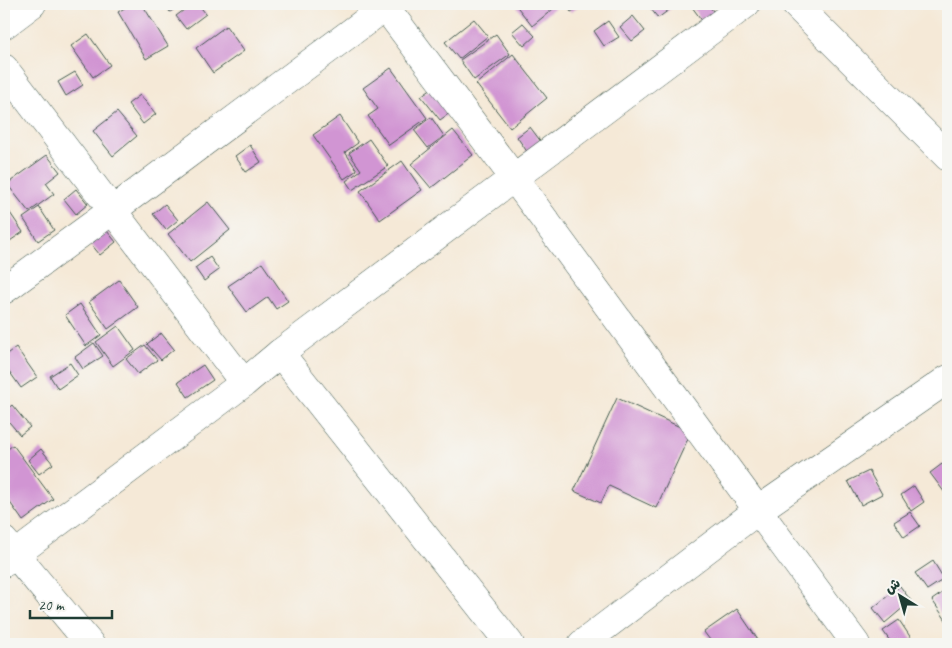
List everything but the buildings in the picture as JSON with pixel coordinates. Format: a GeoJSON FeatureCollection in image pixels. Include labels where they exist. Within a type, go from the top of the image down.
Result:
{"type":"FeatureCollection","features":[{"type":"Feature","properties":{"kind":"street"},"geometry":{"type":"LineString","coordinates":[[4,25],[32,4]]}},
{"type":"Feature","properties":{"kind":"street"},"geometry":{"type":"LineString","coordinates":[[90,644],[7,553],[244,383],[280,353],[746,4]]}},
{"type":"Feature","properties":{"kind":"street"},"geometry":{"type":"LineString","coordinates":[[795,4],[948,157]]}},
{"type":"Feature","properties":{"kind":"street"},"geometry":{"type":"LineString","coordinates":[[4,290],[114,210],[386,5],[856,644]]}},
{"type":"Feature","properties":{"kind":"street"},"geometry":{"type":"LineString","coordinates":[[4,68],[244,383]]}},
{"type":"Feature","properties":{"kind":"street"},"geometry":{"type":"LineString","coordinates":[[280,353],[510,644]]}},
{"type":"Feature","properties":{"kind":"street"},"geometry":{"type":"LineString","coordinates":[[582,644],[757,511],[948,379]]}}]}
